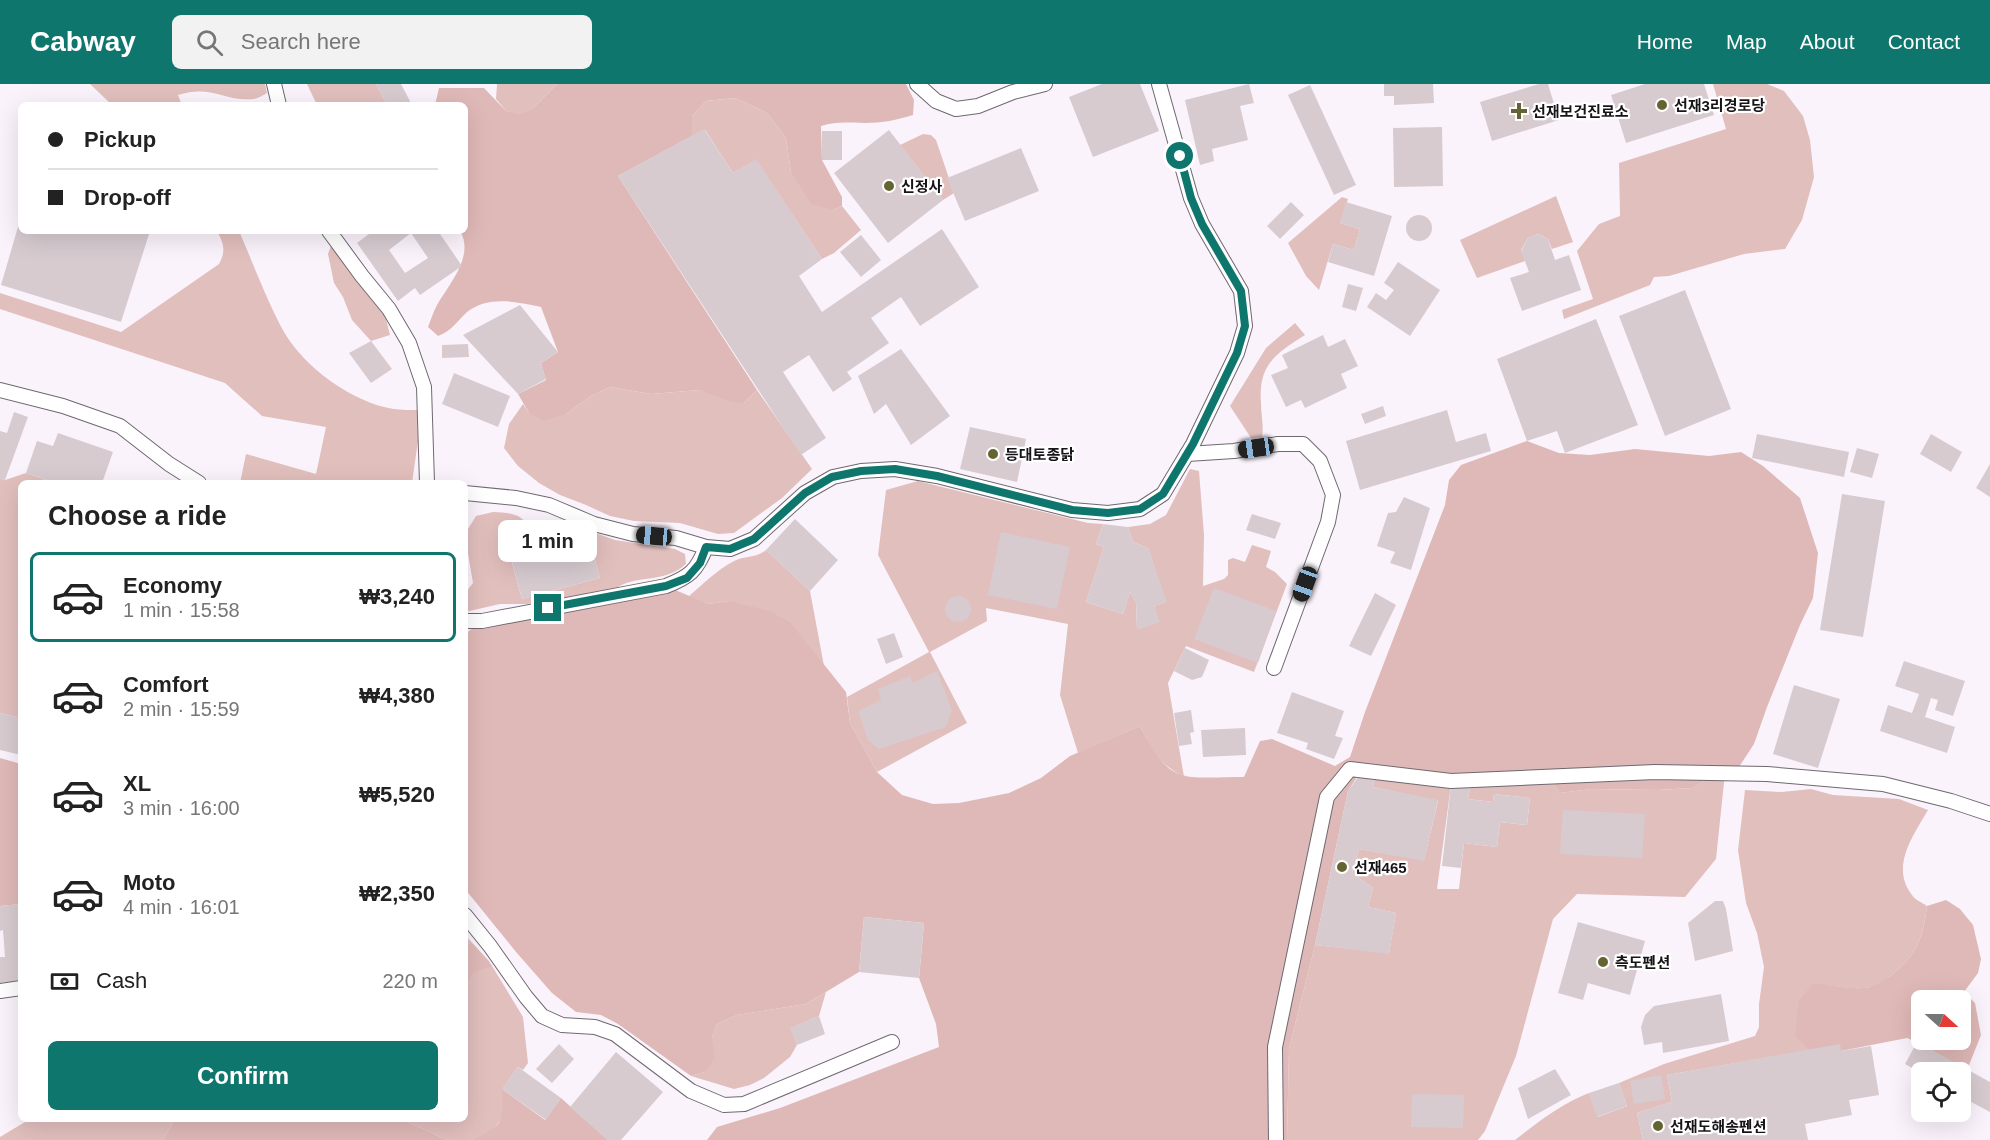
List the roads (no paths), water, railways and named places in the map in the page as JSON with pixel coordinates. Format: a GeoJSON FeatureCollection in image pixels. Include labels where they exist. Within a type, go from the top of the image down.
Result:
{"type":"FeatureCollection","features":[{"type":"Feature","properties":{"kind":"lane"},"geometry":{"type":"LineString","coordinates":[[274,84],[278,102]]}},
{"type":"Feature","properties":{"kind":"lane"},"geometry":{"type":"LineString","coordinates":[[917,84],[936,101],[956,108],[978,106],[1013,92],[1044,84]]}},
{"type":"Feature","properties":{"kind":"lane"},"geometry":{"type":"LineString","coordinates":[[468,493],[516,498],[549,505],[594,524],[633,534],[676,538],[706,547],[730,549],[754,539],[805,493],[832,477],[861,471],[895,469],[937,476],[1072,510],[1108,513],[1140,509],[1163,494],[1187,453],[1237,353],[1245,326],[1241,291],[1202,224],[1191,198],[1159,84]]}},
{"type":"Feature","properties":{"kind":"lane"},"geometry":{"type":"LineString","coordinates":[[331,234],[389,309],[410,344],[424,387],[427,480]]}},
{"type":"Feature","properties":{"kind":"lane"},"geometry":{"type":"LineString","coordinates":[[0,390],[63,406],[120,426],[169,464],[194,480]]}},
{"type":"Feature","properties":{"kind":"lane"},"geometry":{"type":"LineString","coordinates":[[1187,453],[1234,451],[1278,444],[1303,444],[1320,461],[1333,495],[1328,522],[1274,668]]}},
{"type":"Feature","properties":{"kind":"lane"},"geometry":{"type":"LineString","coordinates":[[468,621],[482,621],[666,586],[687,578],[700,563],[706,547]]}},
{"type":"Feature","properties":{"kind":"lane"},"geometry":{"type":"LineString","coordinates":[[1276,1140],[1275,1047],[1328,797],[1350,769],[1451,781],[1655,772],[1767,774],[1883,784],[1941,798],[1990,814]]}},
{"type":"Feature","properties":{"kind":"lane"},"geometry":{"type":"LineString","coordinates":[[468,919],[526,997],[543,1016],[562,1025],[595,1026],[615,1034],[691,1091],[724,1105],[744,1104],[892,1042]]}},
{"type":"Feature","properties":{"kind":"lane"},"geometry":{"type":"LineString","coordinates":[[0,991],[18,988]]}},
{"type":"Feature","properties":{"kind":"place","name":"선재3리경로당"},"geometry":{"type":"Point","coordinates":[1662,105]}},
{"type":"Feature","properties":{"kind":"place","name":"선재보건진료소"},"geometry":{"type":"Point","coordinates":[1519,111]}},
{"type":"Feature","properties":{"kind":"place","name":"신정사"},"geometry":{"type":"Point","coordinates":[889,186]}},
{"type":"Feature","properties":{"kind":"place","name":"등대토종닭"},"geometry":{"type":"Point","coordinates":[993,454]}},
{"type":"Feature","properties":{"kind":"place","name":"선재465"},"geometry":{"type":"Point","coordinates":[1342,867]}},
{"type":"Feature","properties":{"kind":"place","name":"측도펜션"},"geometry":{"type":"Point","coordinates":[1603,962]}},
{"type":"Feature","properties":{"kind":"place","name":"선재도해송펜션"},"geometry":{"type":"Point","coordinates":[1658,1126]}}]}
